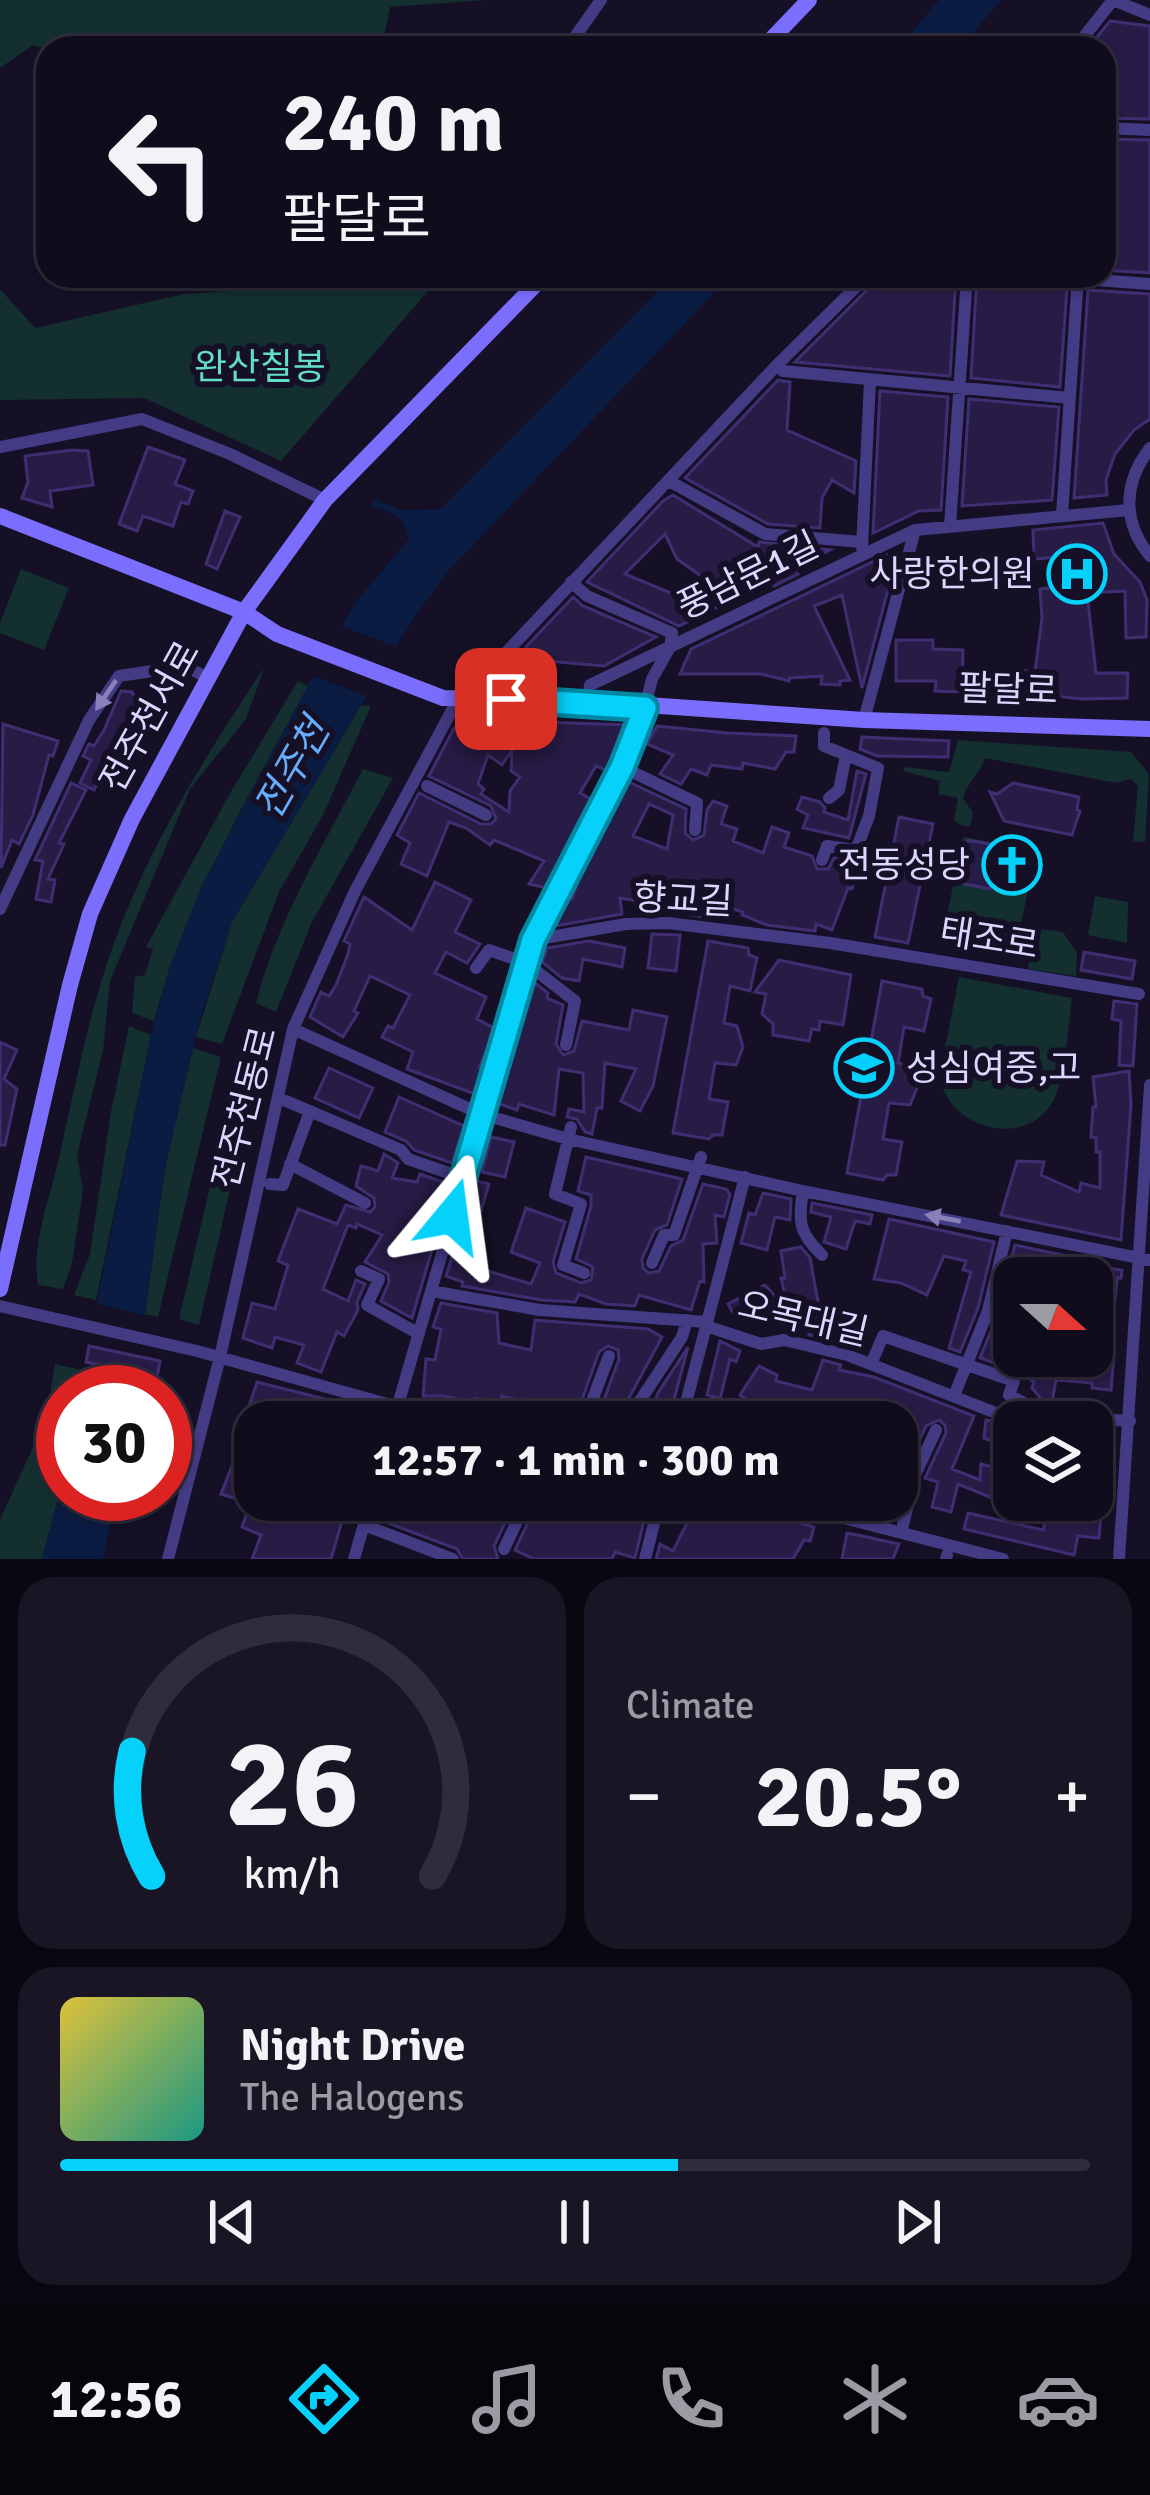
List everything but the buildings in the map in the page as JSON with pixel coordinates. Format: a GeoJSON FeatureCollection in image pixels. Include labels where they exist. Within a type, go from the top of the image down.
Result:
{"type":"FeatureCollection","features":[{"type":"Feature","properties":{"kind":"street"},"geometry":{"type":"LineString","coordinates":[[576,36],[601,0]]}},
{"type":"Feature","properties":{"kind":"street"},"geometry":{"type":"LineString","coordinates":[[775,36],[809,0]]}},
{"type":"Feature","properties":{"kind":"street"},"geometry":{"type":"LineString","coordinates":[[1084,36],[1113,0],[1150,15]]}},
{"type":"Feature","properties":{"kind":"street"},"geometry":{"type":"LineString","coordinates":[[1116,129],[1150,130]]}},
{"type":"Feature","properties":{"kind":"street"},"geometry":{"type":"LineString","coordinates":[[1116,281],[1150,284]]}},
{"type":"Feature","properties":{"kind":"street","name":"전주천서로"},"geometry":{"type":"LineString","coordinates":[[0,1289],[70,985],[91,914],[132,819],[244,612],[325,500],[532,288]]}},
{"type":"Feature","properties":{"kind":"street"},"geometry":{"type":"LineString","coordinates":[[506,699],[500,659],[776,365],[855,288]]}},
{"type":"Feature","properties":{"kind":"street"},"geometry":{"type":"LineString","coordinates":[[950,526],[966,288]]}},
{"type":"Feature","properties":{"kind":"street"},"geometry":{"type":"LineString","coordinates":[[1062,515],[1076,288]]}},
{"type":"Feature","properties":{"kind":"street"},"geometry":{"type":"LineString","coordinates":[[776,365],[783,371],[959,391],[1070,398]]}},
{"type":"Feature","properties":{"kind":"street"},"geometry":{"type":"LineString","coordinates":[[669,481],[765,534],[862,548],[870,381]]}},
{"type":"Feature","properties":{"kind":"street"},"geometry":{"type":"LineString","coordinates":[[0,447],[142,419],[230,454],[325,500]]}},
{"type":"Feature","properties":{"kind":"street"},"geometry":{"type":"LineString","coordinates":[[1150,448],[1132,476],[1129,510],[1132,528],[1150,556]]}},
{"type":"Feature","properties":{"kind":"street","name":"풍남문1길"},"geometry":{"type":"LineString","coordinates":[[588,701],[590,685],[862,548],[915,530],[1129,510]]}},
{"type":"Feature","properties":{"kind":"street"},"geometry":{"type":"LineString","coordinates":[[0,516],[244,612],[277,634],[451,699]]}},
{"type":"Feature","properties":{"kind":"street"},"geometry":{"type":"LineString","coordinates":[[864,719],[915,530]]}},
{"type":"Feature","properties":{"kind":"street"},"geometry":{"type":"LineString","coordinates":[[399,1401],[533,940],[622,767],[652,680],[670,646],[672,632],[587,596],[571,582]]}},
{"type":"Feature","properties":{"kind":"street"},"geometry":{"type":"LineString","coordinates":[[0,909],[89,720],[119,676],[185,666],[208,678]]}},
{"type":"Feature","properties":{"kind":"street","name":"팔달로"},"geometry":{"type":"LineString","coordinates":[[451,699],[588,701],[864,719],[1150,729]]}},
{"type":"Feature","properties":{"kind":"street","name":"전주천동로"},"geometry":{"type":"LineString","coordinates":[[168,1559],[220,1357],[293,1029],[355,891],[451,699]]}},
{"type":"Feature","properties":{"kind":"street"},"geometry":{"type":"LineString","coordinates":[[822,860],[827,846],[856,850],[869,816],[878,768],[824,746],[824,733]]}},
{"type":"Feature","properties":{"kind":"street"},"geometry":{"type":"LineString","coordinates":[[829,798],[839,790],[846,755]]}},
{"type":"Feature","properties":{"kind":"street","name":"향교길"},"geometry":{"type":"LineString","coordinates":[[622,767],[697,803],[695,830]]}},
{"type":"Feature","properties":{"kind":"street"},"geometry":{"type":"LineString","coordinates":[[427,786],[486,815]]}},
{"type":"Feature","properties":{"kind":"street","name":"향교길"},"geometry":{"type":"LineString","coordinates":[[533,940],[626,924],[668,923],[830,943]]}},
{"type":"Feature","properties":{"kind":"street","name":"태조로"},"geometry":{"type":"LineString","coordinates":[[830,943],[1139,994]]}},
{"type":"Feature","properties":{"kind":"street"},"geometry":{"type":"LineString","coordinates":[[476,968],[490,950],[526,964],[575,1001],[566,1045]]}},
{"type":"Feature","properties":{"kind":"street"},"geometry":{"type":"LineString","coordinates":[[293,1029],[481,1114],[700,1162],[803,1191],[1145,1259]]}},
{"type":"Feature","properties":{"kind":"street"},"geometry":{"type":"LineString","coordinates":[[1119,1559],[1130,1421],[1136,1405],[1150,1084]]}},
{"type":"Feature","properties":{"kind":"street","name":"전주천동로"},"geometry":{"type":"LineString","coordinates":[[286,1101],[400,1150],[408,1159],[463,1178]]}},
{"type":"Feature","properties":{"kind":"street","name":"전주천동로"},"geometry":{"type":"LineString","coordinates":[[270,1184],[283,1185],[310,1111]]}},
{"type":"Feature","properties":{"kind":"street"},"geometry":{"type":"LineString","coordinates":[[570,1133],[555,1194],[581,1204],[562,1265],[584,1273]]}},
{"type":"Feature","properties":{"kind":"street"},"geometry":{"type":"LineString","coordinates":[[652,1263],[664,1235],[674,1235],[700,1162]]}},
{"type":"Feature","properties":{"kind":"street","name":"전주천동로"},"geometry":{"type":"LineString","coordinates":[[290,1164],[365,1203]]}},
{"type":"Feature","properties":{"kind":"street","name":"오목대길"},"geometry":{"type":"LineString","coordinates":[[687,1401],[746,1177]]}},
{"type":"Feature","properties":{"kind":"street"},"geometry":{"type":"LineString","coordinates":[[803,1191],[798,1221],[802,1237],[822,1255]]}},
{"type":"Feature","properties":{"kind":"street"},"geometry":{"type":"LineString","coordinates":[[993,1412],[953,1396],[988,1311],[1006,1231]]}},
{"type":"Feature","properties":{"kind":"street"},"geometry":{"type":"LineString","coordinates":[[361,1270],[379,1279],[367,1305],[418,1334]]}},
{"type":"Feature","properties":{"kind":"street","name":"오목대길"},"geometry":{"type":"LineString","coordinates":[[430,1291],[540,1310],[707,1324],[761,1344],[784,1340],[871,1364],[953,1396]]}},
{"type":"Feature","properties":{"kind":"street"},"geometry":{"type":"LineString","coordinates":[[0,1306],[220,1357],[353,1401]]}},
{"type":"Feature","properties":{"kind":"street"},"geometry":{"type":"LineString","coordinates":[[640,1401],[682,1337],[687,1320]]}},
{"type":"Feature","properties":{"kind":"street"},"geometry":{"type":"LineString","coordinates":[[871,1364],[883,1336],[1014,1381],[1009,1395],[1020,1401]]}},
{"type":"Feature","properties":{"kind":"street"},"geometry":{"type":"LineString","coordinates":[[592,1401],[609,1356]]}},
{"type":"Feature","properties":{"kind":"street"},"geometry":{"type":"LineString","coordinates":[[1113,1420],[1130,1421]]}},
{"type":"Feature","properties":{"kind":"street"},"geometry":{"type":"LineString","coordinates":[[903,1525],[915,1475],[936,1430]]}},
{"type":"Feature","properties":{"kind":"street"},"geometry":{"type":"LineString","coordinates":[[354,1559],[365,1521]]}},
{"type":"Feature","properties":{"kind":"street"},"geometry":{"type":"LineString","coordinates":[[505,1549],[518,1521]]}},
{"type":"Feature","properties":{"kind":"street"},"geometry":{"type":"LineString","coordinates":[[645,1559],[655,1521]]}},
{"type":"Feature","properties":{"kind":"street"},"geometry":{"type":"LineString","coordinates":[[856,1521],[1003,1559]]}},
{"type":"Feature","properties":{"kind":"street"},"geometry":{"type":"LineString","coordinates":[[364,1525],[444,1557]]}},
{"type":"Feature","properties":{"kind":"green space"},"geometry":{"type":"Polygon","coordinates":[[[0,0],[486,0],[390,7],[384,36],[36,36],[36,46],[0,68],[0,0]]]}},
{"type":"Feature","properties":{"kind":"green space","name":"완산칠봉"},"geometry":{"type":"Polygon","coordinates":[[[270,288],[431,288],[281,461],[144,398],[0,400],[0,289],[35,328],[184,294],[270,288]]]}},
{"type":"Feature","properties":{"kind":"green space"},"geometry":{"type":"Polygon","coordinates":[[[21,569],[69,588],[44,650],[0,633],[21,569]]]}},
{"type":"Feature","properties":{"kind":"green space"},"geometry":{"type":"Polygon","coordinates":[[[264,668],[246,719],[190,789],[110,981],[103,1051],[77,1155],[83,1190],[72,1263],[63,1289],[38,1285],[42,1221],[114,943],[144,870],[181,801],[264,668]]]}},
{"type":"Feature","properties":{"kind":"green space"},"geometry":{"type":"Polygon","coordinates":[[[298,681],[308,686],[202,891],[154,1021],[132,1013],[135,977],[145,975],[153,949],[146,947],[298,681]]]}},
{"type":"Feature","properties":{"kind":"green space"},"geometry":{"type":"Polygon","coordinates":[[[361,705],[371,706],[323,815],[279,892],[222,1044],[196,1037],[232,922],[361,705]]]}},
{"type":"Feature","properties":{"kind":"green space"},"geometry":{"type":"Polygon","coordinates":[[[958,740],[1131,752],[1149,774],[1145,842],[1133,841],[1138,786],[1130,779],[1117,783],[985,758],[963,798],[973,813],[970,827],[958,824],[954,819],[958,798],[938,794],[940,781],[903,771],[904,767],[949,772],[958,740]]]}},
{"type":"Feature","properties":{"kind":"green space"},"geometry":{"type":"Polygon","coordinates":[[[363,769],[393,778],[311,924],[276,1012],[256,1003],[265,972],[303,883],[363,769]]]}},
{"type":"Feature","properties":{"kind":"green space"},"geometry":{"type":"Polygon","coordinates":[[[963,837],[1036,851],[1018,939],[945,925],[963,837]]]}},
{"type":"Feature","properties":{"kind":"green space"},"geometry":{"type":"Polygon","coordinates":[[[1095,896],[1128,902],[1127,943],[1088,935],[1095,896]]]}},
{"type":"Feature","properties":{"kind":"green space"},"geometry":{"type":"Polygon","coordinates":[[[1035,928],[1063,932],[1077,953],[1076,976],[1028,969],[1035,928]]]}},
{"type":"Feature","properties":{"kind":"green space"},"geometry":{"type":"Polygon","coordinates":[[[959,977],[1072,998],[1057,1091],[1040,1117],[1024,1126],[1006,1129],[970,1119],[945,1092],[940,1073],[959,977]]]}},
{"type":"Feature","properties":{"kind":"green space"},"geometry":{"type":"Polygon","coordinates":[[[248,1024],[271,1027],[199,1325],[179,1319],[248,1024]]]}},
{"type":"Feature","properties":{"kind":"green space"},"geometry":{"type":"Polygon","coordinates":[[[129,1026],[151,1035],[96,1300],[74,1295],[90,1254],[129,1026]]]}},
{"type":"Feature","properties":{"kind":"green space"},"geometry":{"type":"Polygon","coordinates":[[[193,1048],[221,1057],[158,1317],[145,1314],[165,1168],[193,1048]]]}},
{"type":"Feature","properties":{"kind":"green space"},"geometry":{"type":"Polygon","coordinates":[[[36,1440],[36,1521],[52,1521],[42,1559],[0,1559],[0,1520],[36,1440]]]}},
{"type":"Feature","properties":{"kind":"water"},"geometry":{"type":"Polygon","coordinates":[[[939,0],[1001,0],[970,36],[909,36],[939,0]]]}},
{"type":"Feature","properties":{"kind":"water","name":"전주천"},"geometry":{"type":"Polygon","coordinates":[[[661,288],[719,288],[448,571],[411,622],[232,922],[199,1022],[165,1168],[138,1365],[84,1365],[151,1035],[169,968],[201,887],[312,678],[355,603],[409,539],[396,516],[371,506],[375,499],[401,510],[441,509],[661,288]]]}},
{"type":"Feature","properties":{"kind":"water"},"geometry":{"type":"Polygon","coordinates":[[[52,1521],[111,1521],[103,1559],[42,1559],[52,1521]]]}},
{"type":"Feature","properties":{"kind":"pier"},"geometry":{"type":"Polygon","coordinates":[[[336,624],[402,649],[372,698],[307,674],[336,624]]]}},
{"type":"Feature","properties":{"kind":"pier"},"geometry":{"type":"Polygon","coordinates":[[[89,1302],[151,1317],[145,1365],[76,1364],[89,1302]]]}},
{"type":"Feature","properties":{"kind":"place","name":"사랑한의원"},"geometry":{"type":"Point","coordinates":[1077,574]}},
{"type":"Feature","properties":{"kind":"place","name":"전동성당"},"geometry":{"type":"Point","coordinates":[1012,865]}},
{"type":"Feature","properties":{"kind":"place","name":"성심여중,고"},"geometry":{"type":"Point","coordinates":[864,1068]}},
{"type":"Feature","properties":{"kind":"route"},"geometry":{"type":"LineString","coordinates":[[452,1216],[533,940],[622,767],[645,708],[506,699]]}}]}
